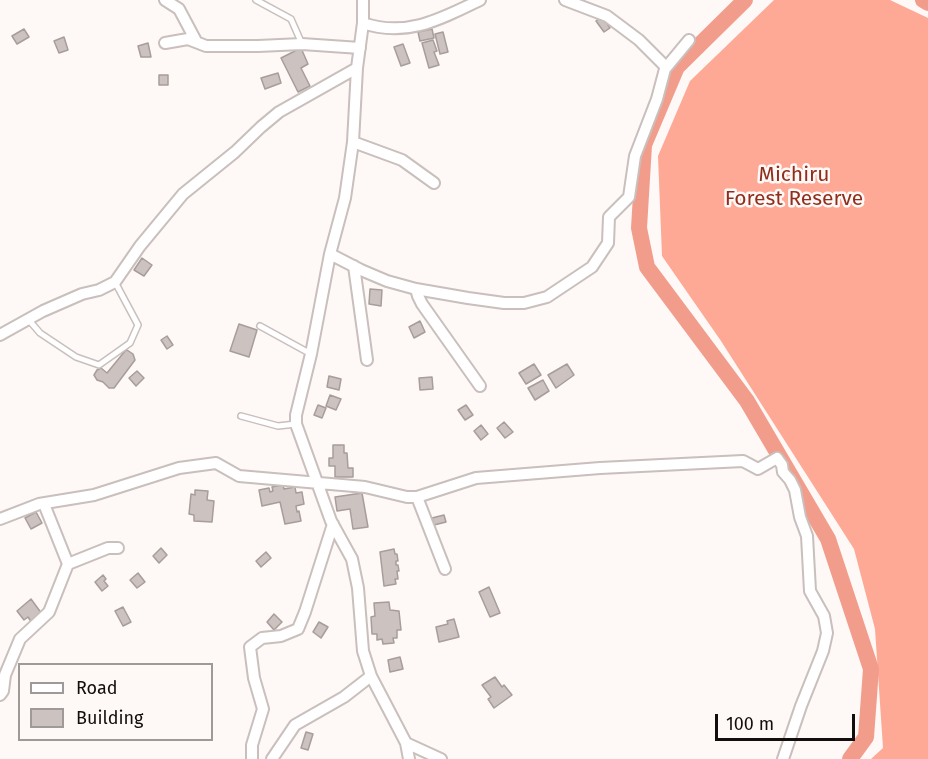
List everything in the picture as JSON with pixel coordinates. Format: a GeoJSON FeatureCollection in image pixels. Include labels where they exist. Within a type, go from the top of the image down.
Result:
{"type":"FeatureCollection","features":[{"type":"Feature","properties":{"kind":"street"},"geometry":{"type":"LineString","coordinates":[[165,0],[179,9],[196,41]]}},
{"type":"Feature","properties":{"kind":"street"},"geometry":{"type":"LineString","coordinates":[[363,0],[353,142],[345,198],[330,254],[312,354],[296,415],[296,424],[333,524],[352,559],[358,588],[363,651],[371,676],[406,743],[409,759]]}},
{"type":"Feature","properties":{"kind":"street"},"geometry":{"type":"LineString","coordinates":[[363,23],[378,28],[393,29],[421,26],[480,0]]}},
{"type":"Feature","properties":{"kind":"street"},"geometry":{"type":"LineString","coordinates":[[565,0],[607,16],[639,40],[666,67]]}},
{"type":"Feature","properties":{"kind":"street"},"geometry":{"type":"LineString","coordinates":[[165,42],[188,39],[206,46],[302,44],[360,48]]}},
{"type":"Feature","properties":{"kind":"street"},"geometry":{"type":"LineString","coordinates":[[330,254],[387,281],[416,289],[504,303],[524,303],[547,297],[592,267],[608,243],[609,217],[629,197],[635,156],[657,99],[666,67],[689,40]]}},
{"type":"Feature","properties":{"kind":"street"},"geometry":{"type":"LineString","coordinates":[[0,335],[82,294],[99,290],[115,282],[140,246],[183,194],[235,152],[279,112],[357,68]]}},
{"type":"Feature","properties":{"kind":"street"},"geometry":{"type":"LineString","coordinates":[[353,142],[402,160],[434,183]]}},
{"type":"Feature","properties":{"kind":"street"},"geometry":{"type":"LineString","coordinates":[[354,266],[367,360]]}},
{"type":"Feature","properties":{"kind":"street"},"geometry":{"type":"LineString","coordinates":[[416,289],[422,304],[480,386]]}},
{"type":"Feature","properties":{"kind":"street"},"geometry":{"type":"LineString","coordinates":[[0,519],[44,504],[94,495],[179,468],[216,463],[239,476],[365,487],[417,497],[476,478],[600,468],[743,461],[758,469],[777,458],[795,490],[800,518],[807,536],[810,591],[824,615],[827,633],[823,651],[783,759]]}},
{"type":"Feature","properties":{"kind":"street"},"geometry":{"type":"LineString","coordinates":[[417,497],[445,569]]}},
{"type":"Feature","properties":{"kind":"street"},"geometry":{"type":"LineString","coordinates":[[0,695],[3,691],[4,675],[20,639],[49,612],[68,564],[44,504]]}},
{"type":"Feature","properties":{"kind":"street"},"geometry":{"type":"LineString","coordinates":[[252,759],[252,745],[263,709],[254,678],[250,647],[262,638],[281,636],[298,629],[333,524]]}},
{"type":"Feature","properties":{"kind":"street"},"geometry":{"type":"LineString","coordinates":[[68,564],[108,548],[118,549]]}},
{"type":"Feature","properties":{"kind":"street"},"geometry":{"type":"LineString","coordinates":[[272,759],[295,726],[344,697],[371,676]]}},
{"type":"Feature","properties":{"kind":"street"},"geometry":{"type":"LineString","coordinates":[[406,743],[441,759]]}},
{"type":"Feature","properties":{"kind":"lane"},"geometry":{"type":"LineString","coordinates":[[256,0],[291,19],[302,44]]}},
{"type":"Feature","properties":{"kind":"lane"},"geometry":{"type":"LineString","coordinates":[[28,319],[40,333],[76,357],[99,364],[129,343],[138,325],[115,282]]}},
{"type":"Feature","properties":{"kind":"lane"},"geometry":{"type":"LineString","coordinates":[[260,326],[312,354]]}},
{"type":"Feature","properties":{"kind":"lane"},"geometry":{"type":"LineString","coordinates":[[241,416],[278,426],[296,424]]}},
{"type":"Feature","properties":{"kind":"green space","name":"Michiru Forest Reserve"},"geometry":{"type":"Polygon","coordinates":[[[774,0],[890,0],[928,18],[928,759],[871,759],[883,748],[875,629],[854,549],[721,341],[662,256],[658,156],[690,81],[774,0]]]}},
{"type":"Feature","properties":{"kind":"building"},"geometry":{"type":"Polygon","coordinates":[[[602,16],[610,28],[604,32],[596,21],[602,16]]]}},
{"type":"Feature","properties":{"kind":"building"},"geometry":{"type":"Polygon","coordinates":[[[24,29],[29,37],[17,44],[12,36],[24,29]]]}},
{"type":"Feature","properties":{"kind":"building"},"geometry":{"type":"Polygon","coordinates":[[[432,29],[434,38],[420,41],[418,32],[432,29]]]}},
{"type":"Feature","properties":{"kind":"building"},"geometry":{"type":"Polygon","coordinates":[[[443,32],[448,52],[440,54],[435,34],[443,32]]]}},
{"type":"Feature","properties":{"kind":"building"},"geometry":{"type":"Polygon","coordinates":[[[64,37],[68,50],[59,53],[54,41],[64,37]]]}},
{"type":"Feature","properties":{"kind":"building"},"geometry":{"type":"Polygon","coordinates":[[[433,40],[437,51],[434,52],[439,65],[429,68],[422,43],[433,40]]]}},
{"type":"Feature","properties":{"kind":"building"},"geometry":{"type":"Polygon","coordinates":[[[148,43],[151,57],[141,57],[138,46],[148,43]]]}},
{"type":"Feature","properties":{"kind":"building"},"geometry":{"type":"Polygon","coordinates":[[[403,44],[410,63],[401,66],[394,47],[403,44]]]}},
{"type":"Feature","properties":{"kind":"building"},"geometry":{"type":"Polygon","coordinates":[[[301,48],[308,64],[301,68],[310,86],[298,92],[281,58],[301,48]]]}},
{"type":"Feature","properties":{"kind":"building"},"geometry":{"type":"Polygon","coordinates":[[[278,73],[281,83],[265,89],[261,78],[278,73]]]}},
{"type":"Feature","properties":{"kind":"building"},"geometry":{"type":"Polygon","coordinates":[[[159,75],[168,75],[168,85],[159,85],[159,75]]]}},
{"type":"Feature","properties":{"kind":"building"},"geometry":{"type":"Polygon","coordinates":[[[142,258],[152,265],[144,276],[134,270],[142,258]]]}},
{"type":"Feature","properties":{"kind":"building"},"geometry":{"type":"Polygon","coordinates":[[[370,289],[382,290],[381,306],[369,304],[370,289]]]}},
{"type":"Feature","properties":{"kind":"building"},"geometry":{"type":"Polygon","coordinates":[[[420,321],[425,332],[414,338],[409,327],[420,321]]]}},
{"type":"Feature","properties":{"kind":"building"},"geometry":{"type":"Polygon","coordinates":[[[239,324],[257,330],[249,357],[230,351],[239,324]]]}},
{"type":"Feature","properties":{"kind":"building"},"geometry":{"type":"Polygon","coordinates":[[[167,336],[173,345],[167,349],[161,340],[167,336]]]}},
{"type":"Feature","properties":{"kind":"building"},"geometry":{"type":"Polygon","coordinates":[[[127,350],[133,354],[135,360],[114,388],[109,388],[97,380],[94,375],[97,370],[101,368],[107,373],[127,350]]]}},
{"type":"Feature","properties":{"kind":"building"},"geometry":{"type":"Polygon","coordinates":[[[534,364],[541,375],[526,384],[519,373],[534,364]]]}},
{"type":"Feature","properties":{"kind":"building"},"geometry":{"type":"Polygon","coordinates":[[[567,364],[574,375],[556,388],[548,375],[567,364]]]}},
{"type":"Feature","properties":{"kind":"building"},"geometry":{"type":"Polygon","coordinates":[[[137,371],[144,378],[136,386],[129,378],[137,371]]]}},
{"type":"Feature","properties":{"kind":"building"},"geometry":{"type":"Polygon","coordinates":[[[329,376],[341,379],[339,390],[327,387],[329,376]]]}},
{"type":"Feature","properties":{"kind":"building"},"geometry":{"type":"Polygon","coordinates":[[[432,377],[433,389],[420,390],[419,378],[432,377]]]}},
{"type":"Feature","properties":{"kind":"building"},"geometry":{"type":"Polygon","coordinates":[[[543,380],[549,391],[535,400],[528,388],[543,380]]]}},
{"type":"Feature","properties":{"kind":"building"},"geometry":{"type":"Polygon","coordinates":[[[330,395],[341,399],[336,410],[326,406],[330,395]]]}},
{"type":"Feature","properties":{"kind":"building"},"geometry":{"type":"Polygon","coordinates":[[[318,405],[326,408],[322,418],[314,415],[318,405]]]}},
{"type":"Feature","properties":{"kind":"building"},"geometry":{"type":"Polygon","coordinates":[[[466,405],[473,415],[465,420],[458,410],[466,405]]]}},
{"type":"Feature","properties":{"kind":"building"},"geometry":{"type":"Polygon","coordinates":[[[504,422],[513,432],[505,438],[497,428],[504,422]]]}},
{"type":"Feature","properties":{"kind":"building"},"geometry":{"type":"Polygon","coordinates":[[[481,425],[488,434],[481,440],[474,431],[481,425]]]}},
{"type":"Feature","properties":{"kind":"building"},"geometry":{"type":"Polygon","coordinates":[[[333,445],[344,445],[348,468],[353,468],[353,477],[335,477],[335,466],[329,466],[329,458],[333,458],[333,445]]]}},
{"type":"Feature","properties":{"kind":"building"},"geometry":{"type":"Polygon","coordinates":[[[283,485],[284,489],[295,487],[296,493],[302,492],[304,504],[296,506],[301,521],[285,524],[280,502],[262,506],[259,490],[269,488],[270,492],[273,491],[272,487],[283,485]]]}},
{"type":"Feature","properties":{"kind":"building"},"geometry":{"type":"Polygon","coordinates":[[[195,490],[208,491],[207,500],[214,501],[212,522],[194,521],[194,515],[189,514],[191,494],[195,495],[195,490]]]}},
{"type":"Feature","properties":{"kind":"building"},"geometry":{"type":"Polygon","coordinates":[[[362,493],[368,527],[353,529],[350,509],[337,511],[335,497],[362,493]]]}},
{"type":"Feature","properties":{"kind":"building"},"geometry":{"type":"Polygon","coordinates":[[[36,512],[42,523],[31,529],[25,518],[36,512]]]}},
{"type":"Feature","properties":{"kind":"building"},"geometry":{"type":"Polygon","coordinates":[[[444,515],[446,522],[434,525],[432,518],[444,515]]]}},
{"type":"Feature","properties":{"kind":"building"},"geometry":{"type":"Polygon","coordinates":[[[161,548],[167,555],[159,563],[153,556],[161,548]]]}},
{"type":"Feature","properties":{"kind":"building"},"geometry":{"type":"Polygon","coordinates":[[[394,549],[398,561],[396,565],[399,571],[397,571],[398,579],[395,579],[396,584],[384,586],[380,552],[394,549]]]}},
{"type":"Feature","properties":{"kind":"building"},"geometry":{"type":"Polygon","coordinates":[[[266,552],[271,558],[261,567],[256,561],[266,552]]]}},
{"type":"Feature","properties":{"kind":"building"},"geometry":{"type":"Polygon","coordinates":[[[138,573],[145,582],[137,588],[130,580],[138,573]]]}},
{"type":"Feature","properties":{"kind":"building"},"geometry":{"type":"Polygon","coordinates":[[[103,575],[108,586],[102,591],[95,582],[103,575]]]}},
{"type":"Feature","properties":{"kind":"building"},"geometry":{"type":"Polygon","coordinates":[[[489,587],[500,613],[490,617],[479,592],[489,587]]]}},
{"type":"Feature","properties":{"kind":"building"},"geometry":{"type":"Polygon","coordinates":[[[31,599],[42,614],[32,623],[28,617],[24,620],[17,611],[31,599]]]}},
{"type":"Feature","properties":{"kind":"building"},"geometry":{"type":"Polygon","coordinates":[[[389,602],[390,610],[399,611],[401,630],[397,630],[397,638],[393,638],[394,643],[383,644],[382,639],[377,640],[377,634],[372,634],[371,617],[375,616],[374,603],[389,602]]]}},
{"type":"Feature","properties":{"kind":"building"},"geometry":{"type":"Polygon","coordinates":[[[123,607],[131,622],[123,626],[115,611],[123,607]]]}},
{"type":"Feature","properties":{"kind":"building"},"geometry":{"type":"Polygon","coordinates":[[[274,614],[282,622],[274,630],[267,622],[274,614]]]}},
{"type":"Feature","properties":{"kind":"building"},"geometry":{"type":"Polygon","coordinates":[[[454,619],[459,637],[439,642],[436,627],[448,624],[447,621],[454,619]]]}},
{"type":"Feature","properties":{"kind":"building"},"geometry":{"type":"Polygon","coordinates":[[[319,622],[328,627],[321,638],[313,632],[319,622]]]}},
{"type":"Feature","properties":{"kind":"building"},"geometry":{"type":"Polygon","coordinates":[[[400,657],[403,669],[390,672],[388,660],[400,657]]]}},
{"type":"Feature","properties":{"kind":"building"},"geometry":{"type":"Polygon","coordinates":[[[495,677],[512,695],[494,708],[488,699],[491,697],[482,685],[495,677]]]}},
{"type":"Feature","properties":{"kind":"building"},"geometry":{"type":"Polygon","coordinates":[[[306,732],[313,734],[308,750],[301,748],[306,732]]]}},
{"type":"Feature","properties":{"kind":"waterway"},"geometry":{"type":"LineString","coordinates":[[745,0],[677,67],[644,145],[639,228],[647,267],[747,401],[828,539],[871,669],[866,737],[850,759]]}},
{"type":"Feature","properties":{"kind":"waterway"},"geometry":{"type":"LineString","coordinates":[[923,0],[928,3]]}}]}
